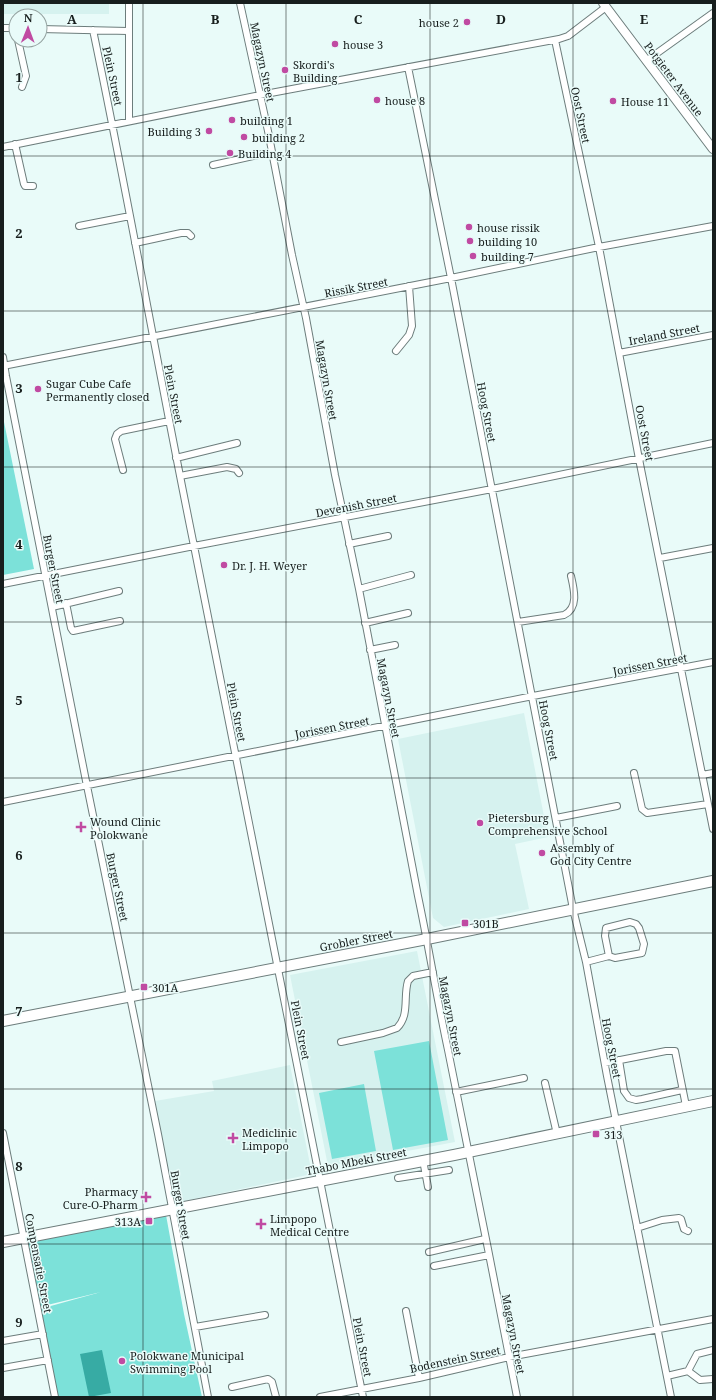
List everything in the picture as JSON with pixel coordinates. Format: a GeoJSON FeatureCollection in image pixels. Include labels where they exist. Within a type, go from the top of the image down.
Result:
{"type":"FeatureCollection","features":[{"type":"Feature","properties":{"kind":"main road","name":"Grobler Street"},"geometry":{"type":"LineString","coordinates":[[3,1021],[427,939],[713,881]]}},
{"type":"Feature","properties":{"kind":"main road","name":"Thabo Mbeki Street"},"geometry":{"type":"LineString","coordinates":[[3,1242],[557,1134],[713,1101]]}},
{"type":"Feature","properties":{"kind":"street","name":"Plein Street"},"geometry":{"type":"LineString","coordinates":[[129,3],[129,120]]}},
{"type":"Feature","properties":{"kind":"street","name":"Magazyn Street"},"geometry":{"type":"LineString","coordinates":[[240,3],[272,152],[335,475],[345,517],[456,1092],[517,1397]]}},
{"type":"Feature","properties":{"kind":"street"},"geometry":{"type":"LineString","coordinates":[[3,147],[129,120],[555,40],[568,36],[604,5]]}},
{"type":"Feature","properties":{"kind":"street","name":"Potgieter Avenue"},"geometry":{"type":"LineString","coordinates":[[604,5],[713,149]]}},
{"type":"Feature","properties":{"kind":"street"},"geometry":{"type":"LineString","coordinates":[[646,60],[713,13]]}},
{"type":"Feature","properties":{"kind":"street"},"geometry":{"type":"LineString","coordinates":[[48,29],[128,31]]}},
{"type":"Feature","properties":{"kind":"street","name":"Plein Street"},"geometry":{"type":"LineString","coordinates":[[93,30],[176,458],[363,1397]]}},
{"type":"Feature","properties":{"kind":"street","name":"Oost Street"},"geometry":{"type":"LineString","coordinates":[[555,40],[599,247],[639,459],[713,829]]}},
{"type":"Feature","properties":{"kind":"street"},"geometry":{"type":"LineString","coordinates":[[20,48],[26,76],[22,87]]}},
{"type":"Feature","properties":{"kind":"street","name":"Hoog Street"},"geometry":{"type":"LineString","coordinates":[[408,67],[533,696],[573,909],[586,962],[604,1063],[617,1121],[671,1397]]}},
{"type":"Feature","properties":{"kind":"street"},"geometry":{"type":"LineString","coordinates":[[16,144],[24,184],[25,186],[33,186]]}},
{"type":"Feature","properties":{"kind":"street"},"geometry":{"type":"LineString","coordinates":[[213,165],[272,152]]}},
{"type":"Feature","properties":{"kind":"street"},"geometry":{"type":"LineString","coordinates":[[79,226],[130,216]]}},
{"type":"Feature","properties":{"kind":"street","name":"Rissik Street"},"geometry":{"type":"LineString","coordinates":[[4,366],[451,278],[599,247],[713,226]]}},
{"type":"Feature","properties":{"kind":"street"},"geometry":{"type":"LineString","coordinates":[[135,243],[181,233],[188,233],[191,236]]}},
{"type":"Feature","properties":{"kind":"street"},"geometry":{"type":"LineString","coordinates":[[396,351],[409,334],[412,326],[409,286]]}},
{"type":"Feature","properties":{"kind":"street","name":"Ireland Street"},"geometry":{"type":"LineString","coordinates":[[619,354],[713,335]]}},
{"type":"Feature","properties":{"kind":"street","name":"Burger Street"},"geometry":{"type":"LineString","coordinates":[[3,357],[208,1397]]}},
{"type":"Feature","properties":{"kind":"street"},"geometry":{"type":"LineString","coordinates":[[123,470],[115,439],[117,434],[169,421]]}},
{"type":"Feature","properties":{"kind":"street"},"geometry":{"type":"LineString","coordinates":[[176,458],[237,443]]}},
{"type":"Feature","properties":{"kind":"street","name":"Devenish Street"},"geometry":{"type":"LineString","coordinates":[[3,584],[492,489],[713,443]]}},
{"type":"Feature","properties":{"kind":"street"},"geometry":{"type":"LineString","coordinates":[[180,476],[227,467],[236,469],[238,473]]}},
{"type":"Feature","properties":{"kind":"street"},"geometry":{"type":"LineString","coordinates":[[350,544],[388,536]]}},
{"type":"Feature","properties":{"kind":"street"},"geometry":{"type":"LineString","coordinates":[[660,558],[713,548]]}},
{"type":"Feature","properties":{"kind":"street"},"geometry":{"type":"LineString","coordinates":[[359,589],[411,575]]}},
{"type":"Feature","properties":{"kind":"street"},"geometry":{"type":"LineString","coordinates":[[518,622],[567,614],[575,599],[571,576]]}},
{"type":"Feature","properties":{"kind":"street"},"geometry":{"type":"LineString","coordinates":[[52,607],[119,591]]}},
{"type":"Feature","properties":{"kind":"street"},"geometry":{"type":"LineString","coordinates":[[66,603],[71,628],[73,631],[120,621]]}},
{"type":"Feature","properties":{"kind":"street"},"geometry":{"type":"LineString","coordinates":[[365,623],[408,613]]}},
{"type":"Feature","properties":{"kind":"street"},"geometry":{"type":"LineString","coordinates":[[370,650],[396,645]]}},
{"type":"Feature","properties":{"kind":"street","name":"Jorissen Street"},"geometry":{"type":"LineString","coordinates":[[3,802],[533,696],[713,662]]}},
{"type":"Feature","properties":{"kind":"street"},"geometry":{"type":"LineString","coordinates":[[634,773],[642,809],[647,813],[708,804]]}},
{"type":"Feature","properties":{"kind":"street"},"geometry":{"type":"LineString","coordinates":[[702,775],[713,773]]}},
{"type":"Feature","properties":{"kind":"street"},"geometry":{"type":"LineString","coordinates":[[556,818],[617,806]]}},
{"type":"Feature","properties":{"kind":"street"},"geometry":{"type":"LineString","coordinates":[[586,962],[609,956],[615,958],[640,954],[643,952],[643,939],[636,924],[630,922],[606,928],[605,936],[609,956]]}},
{"type":"Feature","properties":{"kind":"street"},"geometry":{"type":"LineString","coordinates":[[341,1042],[382,1033],[397,1028],[406,1008],[408,981],[413,976],[433,972]]}},
{"type":"Feature","properties":{"kind":"street"},"geometry":{"type":"LineString","coordinates":[[604,1063],[674,1050],[686,1106]]}},
{"type":"Feature","properties":{"kind":"street"},"geometry":{"type":"LineString","coordinates":[[619,1060],[624,1091],[628,1098],[636,1100],[682,1090]]}},
{"type":"Feature","properties":{"kind":"street"},"geometry":{"type":"LineString","coordinates":[[456,1092],[524,1078]]}},
{"type":"Feature","properties":{"kind":"street"},"geometry":{"type":"LineString","coordinates":[[545,1083],[557,1134]]}},
{"type":"Feature","properties":{"kind":"street","name":"Compensatie Street"},"geometry":{"type":"LineString","coordinates":[[3,1133],[55,1397]]}},
{"type":"Feature","properties":{"kind":"street"},"geometry":{"type":"LineString","coordinates":[[423,1160],[428,1187]]}},
{"type":"Feature","properties":{"kind":"street"},"geometry":{"type":"LineString","coordinates":[[398,1178],[449,1170]]}},
{"type":"Feature","properties":{"kind":"street"},"geometry":{"type":"LineString","coordinates":[[637,1228],[662,1220],[679,1218],[681,1219],[684,1229],[688,1231]]}},
{"type":"Feature","properties":{"kind":"street"},"geometry":{"type":"LineString","coordinates":[[428,1252],[485,1239]]}},
{"type":"Feature","properties":{"kind":"street"},"geometry":{"type":"LineString","coordinates":[[434,1266],[488,1255]]}},
{"type":"Feature","properties":{"kind":"street"},"geometry":{"type":"LineString","coordinates":[[406,1311],[419,1378]]}},
{"type":"Feature","properties":{"kind":"street"},"geometry":{"type":"LineString","coordinates":[[195,1327],[265,1315]]}},
{"type":"Feature","properties":{"kind":"street","name":"Bodenstein Street"},"geometry":{"type":"LineString","coordinates":[[320,1397],[419,1378],[508,1357],[713,1319]]}},
{"type":"Feature","properties":{"kind":"street"},"geometry":{"type":"LineString","coordinates":[[3,1340],[42,1334]]}},
{"type":"Feature","properties":{"kind":"street"},"geometry":{"type":"LineString","coordinates":[[667,1376],[688,1371],[698,1354],[713,1350]]}},
{"type":"Feature","properties":{"kind":"street"},"geometry":{"type":"LineString","coordinates":[[3,1368],[48,1360]]}},
{"type":"Feature","properties":{"kind":"street"},"geometry":{"type":"LineString","coordinates":[[688,1371],[700,1380],[713,1379]]}},
{"type":"Feature","properties":{"kind":"street"},"geometry":{"type":"LineString","coordinates":[[232,1387],[268,1379],[272,1382],[276,1397]]}},
{"type":"Feature","properties":{"kind":"shaded area"},"geometry":{"type":"Polygon","coordinates":[[[3,3],[109,3],[109,14],[48,14],[48,8],[8,8],[8,14],[3,14],[3,3]]]}},
{"type":"Feature","properties":{"kind":"shaded area"},"geometry":{"type":"Polygon","coordinates":[[[3,417],[34,569],[3,575],[3,417]]]}},
{"type":"Feature","properties":{"kind":"shaded area","name":"Pietersburg Comprehensive School"},"geometry":{"type":"Polygon","coordinates":[[[524,713],[548,837],[515,844],[529,909],[444,927],[433,918],[398,739],[524,713]]]}},
{"type":"Feature","properties":{"kind":"shaded area"},"geometry":{"type":"Polygon","coordinates":[[[417,951],[455,1142],[328,1166],[290,975],[417,951]]]}},
{"type":"Feature","properties":{"kind":"shaded area"},"geometry":{"type":"Polygon","coordinates":[[[429,1041],[448,1140],[393,1150],[374,1051],[429,1041]]]}},
{"type":"Feature","properties":{"kind":"shaded area","name":"Mediclinic Limpopo"},"geometry":{"type":"Polygon","coordinates":[[[290,1065],[312,1174],[174,1203],[155,1101],[214,1091],[212,1081],[290,1065]]]}},
{"type":"Feature","properties":{"kind":"shaded area"},"geometry":{"type":"Polygon","coordinates":[[[364,1084],[376,1151],[332,1159],[319,1093],[364,1084]]]}},
{"type":"Feature","properties":{"kind":"shaded area"},"geometry":{"type":"Polygon","coordinates":[[[166,1215],[184,1314],[202,1397],[58,1397],[40,1309],[101,1292],[39,1307],[26,1243],[166,1215]]]}},
{"type":"Feature","properties":{"kind":"shaded area"},"geometry":{"type":"Polygon","coordinates":[[[102,1350],[111,1393],[89,1397],[80,1354],[102,1350]]]}},
{"type":"Feature","properties":{"kind":"place","name":"house 2"},"geometry":{"type":"Point","coordinates":[467,22]}},
{"type":"Feature","properties":{"kind":"place","name":"house 3"},"geometry":{"type":"Point","coordinates":[335,44]}},
{"type":"Feature","properties":{"kind":"place","name":"Skordi's Building"},"geometry":{"type":"Point","coordinates":[285,70]}},
{"type":"Feature","properties":{"kind":"place","name":"house 8"},"geometry":{"type":"Point","coordinates":[377,100]}},
{"type":"Feature","properties":{"kind":"place","name":"House 11"},"geometry":{"type":"Point","coordinates":[613,101]}},
{"type":"Feature","properties":{"kind":"place","name":"building 1"},"geometry":{"type":"Point","coordinates":[232,120]}},
{"type":"Feature","properties":{"kind":"place","name":"Building 3"},"geometry":{"type":"Point","coordinates":[209,131]}},
{"type":"Feature","properties":{"kind":"place","name":"building 2"},"geometry":{"type":"Point","coordinates":[244,137]}},
{"type":"Feature","properties":{"kind":"place","name":"Building 4"},"geometry":{"type":"Point","coordinates":[230,153]}},
{"type":"Feature","properties":{"kind":"place","name":"house rissik"},"geometry":{"type":"Point","coordinates":[469,227]}},
{"type":"Feature","properties":{"kind":"place","name":"building 10"},"geometry":{"type":"Point","coordinates":[470,241]}},
{"type":"Feature","properties":{"kind":"place","name":"building 7"},"geometry":{"type":"Point","coordinates":[473,256]}},
{"type":"Feature","properties":{"kind":"place","name":"Sugar Cube Cafe Permanently closed"},"geometry":{"type":"Point","coordinates":[38,389]}},
{"type":"Feature","properties":{"kind":"place","name":"Dr. J. H. Weyer"},"geometry":{"type":"Point","coordinates":[224,565]}},
{"type":"Feature","properties":{"kind":"place","name":"Pietersburg Comprehensive School"},"geometry":{"type":"Point","coordinates":[480,823]}},
{"type":"Feature","properties":{"kind":"place","name":"Wound Clinic Polokwane"},"geometry":{"type":"Point","coordinates":[81,827]}},
{"type":"Feature","properties":{"kind":"place","name":"Assembly of God City Centre"},"geometry":{"type":"Point","coordinates":[542,853]}},
{"type":"Feature","properties":{"kind":"place","name":"301B"},"geometry":{"type":"Point","coordinates":[465,923]}},
{"type":"Feature","properties":{"kind":"place","name":"301A"},"geometry":{"type":"Point","coordinates":[144,987]}},
{"type":"Feature","properties":{"kind":"place","name":"313"},"geometry":{"type":"Point","coordinates":[596,1134]}},
{"type":"Feature","properties":{"kind":"place","name":"Mediclinic Limpopo"},"geometry":{"type":"Point","coordinates":[233,1138]}},
{"type":"Feature","properties":{"kind":"place","name":"Pharmacy Cure-O-Pharm"},"geometry":{"type":"Point","coordinates":[146,1197]}},
{"type":"Feature","properties":{"kind":"place","name":"313A"},"geometry":{"type":"Point","coordinates":[149,1221]}},
{"type":"Feature","properties":{"kind":"place","name":"Limpopo Medical Centre"},"geometry":{"type":"Point","coordinates":[261,1224]}},
{"type":"Feature","properties":{"kind":"place","name":"Polokwane Municipal Swimming Pool"},"geometry":{"type":"Point","coordinates":[122,1361]}}]}
